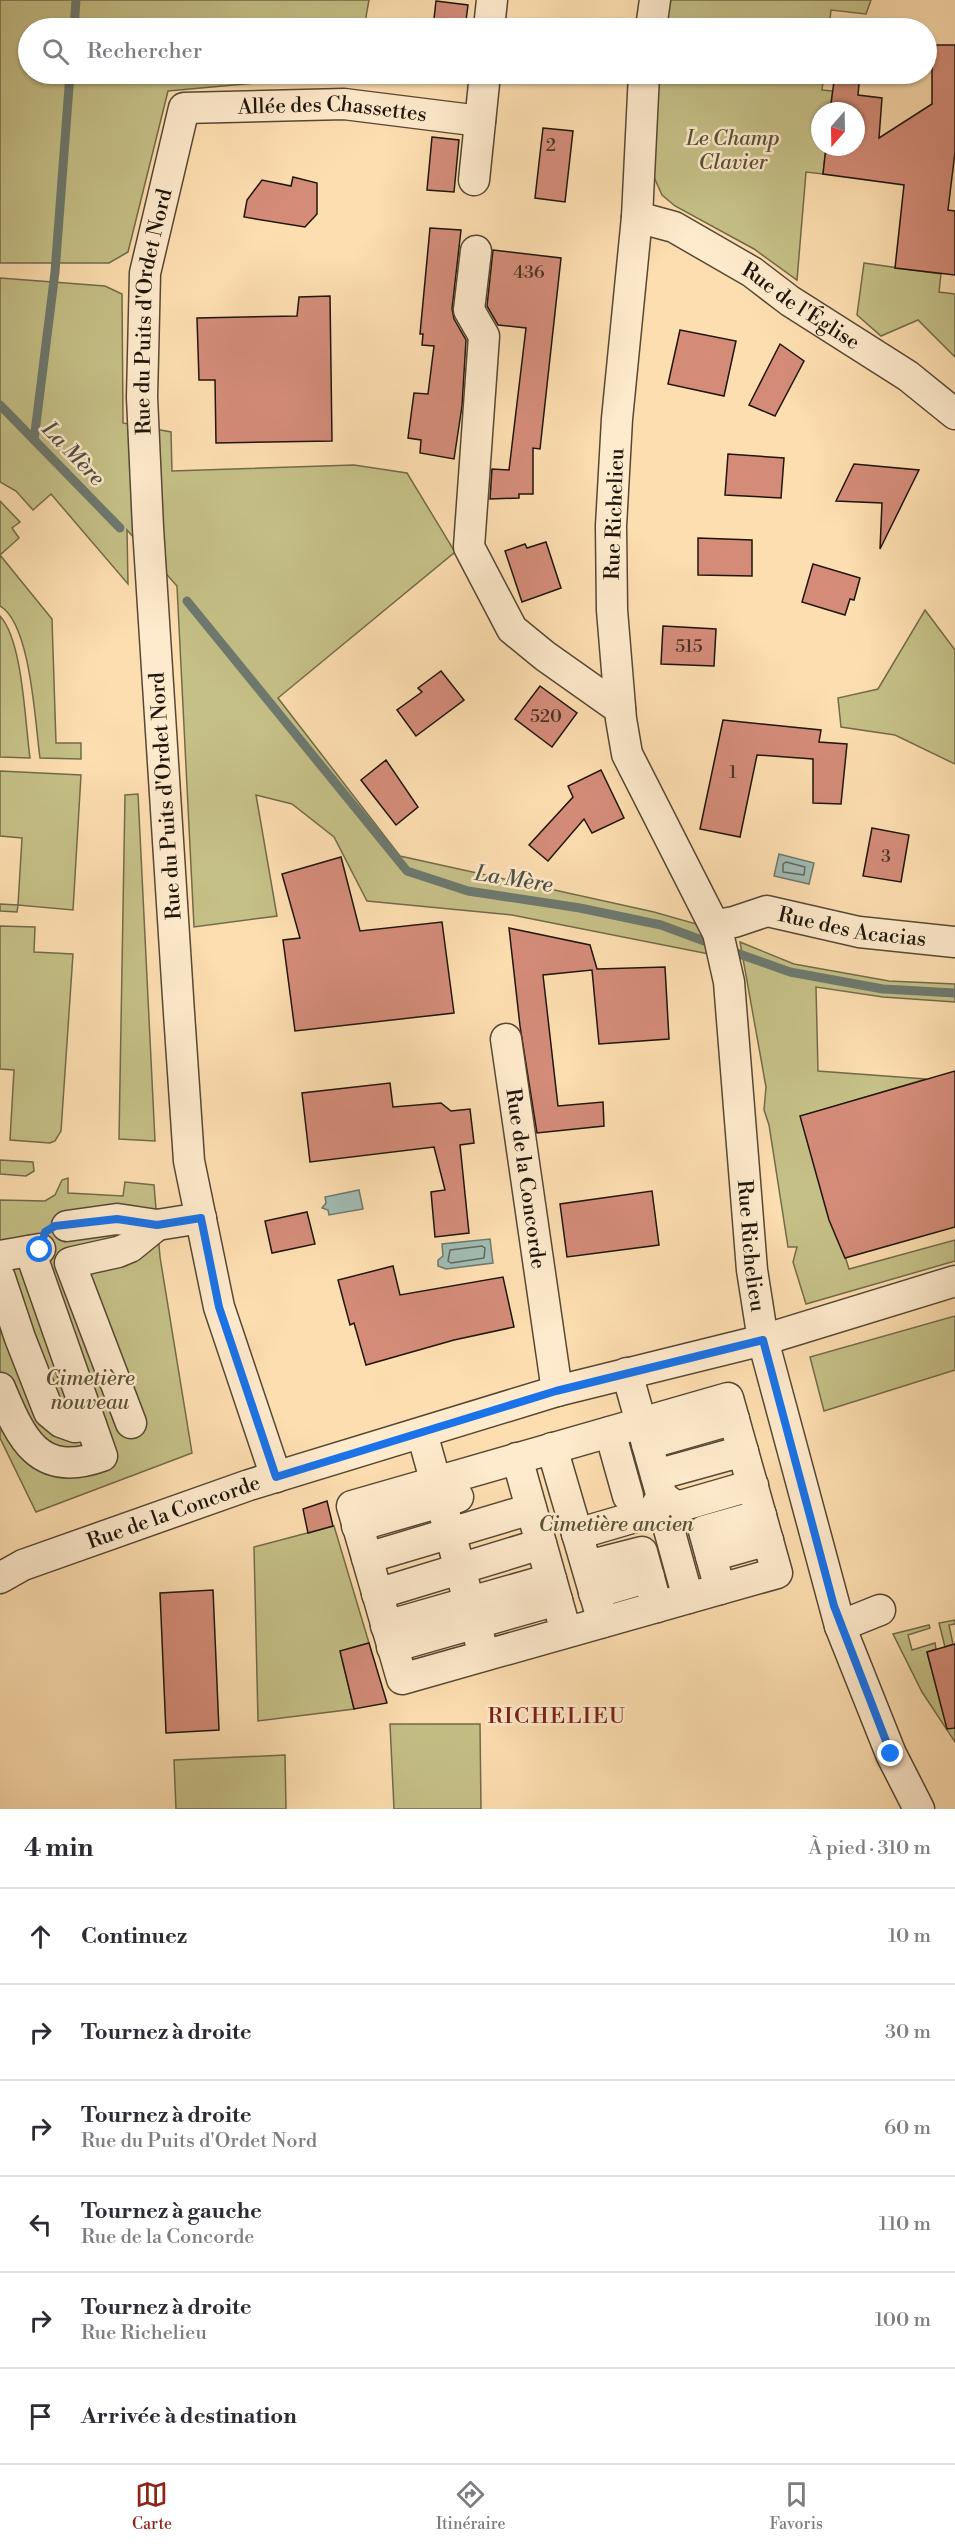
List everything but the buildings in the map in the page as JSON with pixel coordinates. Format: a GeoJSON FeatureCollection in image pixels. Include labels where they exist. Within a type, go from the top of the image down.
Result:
{"type":"FeatureCollection","features":[{"type":"Feature","properties":{"kind":"street"},"geometry":{"type":"LineString","coordinates":[[490,18],[492,0]]}},
{"type":"Feature","properties":{"kind":"street"},"geometry":{"type":"LineString","coordinates":[[653,18],[656,0]]}},
{"type":"Feature","properties":{"kind":"street"},"geometry":{"type":"LineString","coordinates":[[474,180],[484,84]]}},
{"type":"Feature","properties":{"kind":"street","name":"Rue Richelieu"},"geometry":{"type":"LineString","coordinates":[[644,84],[637,217],[617,419],[611,526],[612,610],[620,709],[627,754],[717,929],[729,982],[750,1246],[763,1340],[840,1626],[891,1754],[919,1809]]}},
{"type":"Feature","properties":{"kind":"street","name":"Allée des Chassettes"},"geometry":{"type":"LineString","coordinates":[[184,108],[344,104],[480,121]]}},
{"type":"Feature","properties":{"kind":"street","name":"Rue du Puits d'Ordet Nord"},"geometry":{"type":"LineString","coordinates":[[184,108],[146,273],[142,397],[148,528],[189,1161],[219,1307],[276,1477]]}},
{"type":"Feature","properties":{"kind":"street","name":"Rue de l'Église"},"geometry":{"type":"LineString","coordinates":[[637,217],[674,227],[752,272],[790,301],[908,376],[955,414]]}},
{"type":"Feature","properties":{"kind":"street"},"geometry":{"type":"LineString","coordinates":[[476,251],[469,310],[484,336],[469,547],[512,629],[545,656],[620,709]]}},
{"type":"Feature","properties":{"kind":"street","name":"Rue des Acacias"},"geometry":{"type":"LineString","coordinates":[[717,929],[768,911],[859,932],[955,942]]}},
{"type":"Feature","properties":{"kind":"street","name":"Rue de la Concorde"},"geometry":{"type":"LineString","coordinates":[[506,1039],[556,1391]]}},
{"type":"Feature","properties":{"kind":"street"},"geometry":{"type":"LineString","coordinates":[[0,1388],[17,1428],[29,1445],[42,1455],[70,1463],[84,1462],[102,1456],[35,1250],[49,1228],[61,1225],[117,1219],[157,1225],[201,1218]]}},
{"type":"Feature","properties":{"kind":"street"},"geometry":{"type":"LineString","coordinates":[[35,1250],[52,1264],[61,1266],[130,1247],[157,1225]]}},
{"type":"Feature","properties":{"kind":"street"},"geometry":{"type":"LineString","coordinates":[[67,1226],[77,1233],[81,1245],[80,1251],[71,1262]]}},
{"type":"Feature","properties":{"kind":"street"},"geometry":{"type":"LineString","coordinates":[[0,1256],[35,1250]]}},
{"type":"Feature","properties":{"kind":"street"},"geometry":{"type":"LineString","coordinates":[[71,1262],[130,1422]]}},
{"type":"Feature","properties":{"kind":"street"},"geometry":{"type":"LineString","coordinates":[[0,1278],[20,1338],[49,1412],[61,1422],[75,1427],[91,1425]]}},
{"type":"Feature","properties":{"kind":"street","name":"Rue de la Concorde"},"geometry":{"type":"LineString","coordinates":[[0,1578],[23,1565],[276,1477],[556,1391],[763,1340],[955,1281]]}},
{"type":"Feature","properties":{"kind":"street"},"geometry":{"type":"LineString","coordinates":[[627,1373],[644,1433],[657,1501],[688,1598]]}},
{"type":"Feature","properties":{"kind":"street"},"geometry":{"type":"LineString","coordinates":[[734,1419],[777,1573],[402,1679],[357,1526],[438,1492],[519,1468],[552,1448],[610,1432],[644,1433],[734,1419]]}},
{"type":"Feature","properties":{"kind":"street"},"geometry":{"type":"LineString","coordinates":[[422,1432],[484,1655]]}},
{"type":"Feature","properties":{"kind":"street"},"geometry":{"type":"LineString","coordinates":[[610,1432],[657,1501]]}},
{"type":"Feature","properties":{"kind":"street"},"geometry":{"type":"LineString","coordinates":[[552,1448],[603,1622]]}},
{"type":"Feature","properties":{"kind":"street"},"geometry":{"type":"LineString","coordinates":[[577,1534],[657,1501],[743,1451]]}},
{"type":"Feature","properties":{"kind":"street"},"geometry":{"type":"LineString","coordinates":[[519,1468],[567,1632]]}},
{"type":"Feature","properties":{"kind":"street"},"geometry":{"type":"LineString","coordinates":[[657,1501],[753,1485]]}},
{"type":"Feature","properties":{"kind":"street"},"geometry":{"type":"LineString","coordinates":[[366,1558],[531,1509]]}},
{"type":"Feature","properties":{"kind":"street"},"geometry":{"type":"LineString","coordinates":[[720,1589],[711,1556],[764,1528]]}},
{"type":"Feature","properties":{"kind":"street"},"geometry":{"type":"LineString","coordinates":[[377,1594],[541,1544]]}},
{"type":"Feature","properties":{"kind":"street"},"geometry":{"type":"LineString","coordinates":[[590,1579],[649,1577],[657,1607]]}},
{"type":"Feature","properties":{"kind":"street"},"geometry":{"type":"LineString","coordinates":[[389,1637],[554,1590]]}},
{"type":"Feature","properties":{"kind":"street"},"geometry":{"type":"LineString","coordinates":[[840,1626],[880,1610]]}},
{"type":"Feature","properties":{"kind":"green space"},"geometry":{"type":"Polygon","coordinates":[[[0,0],[369,0],[366,18],[18,18],[18,84],[245,84],[168,91],[128,252],[109,263],[0,263],[0,0]]]}},
{"type":"Feature","properties":{"kind":"green space"},"geometry":{"type":"Polygon","coordinates":[[[668,0],[871,0],[866,14],[831,10],[830,18],[666,18],[668,0]]]}},
{"type":"Feature","properties":{"kind":"green space","name":"Le Champ Clavier"},"geometry":{"type":"Polygon","coordinates":[[[659,84],[823,84],[822,90],[833,91],[831,102],[811,102],[811,156],[825,156],[823,174],[806,172],[797,280],[754,249],[675,206],[662,195],[654,177],[659,84]]]}},
{"type":"Feature","properties":{"kind":"green space"},"geometry":{"type":"Polygon","coordinates":[[[864,263],[941,274],[939,292],[955,294],[955,357],[918,320],[881,336],[857,315],[864,263]]]}},
{"type":"Feature","properties":{"kind":"green space"},"geometry":{"type":"Polygon","coordinates":[[[0,278],[105,286],[122,294],[123,423],[171,432],[172,471],[354,465],[407,473],[455,552],[278,698],[400,856],[654,912],[700,925],[709,954],[512,915],[367,901],[334,837],[292,804],[256,795],[277,916],[194,927],[177,586],[127,530],[128,584],[51,494],[33,510],[16,491],[0,482],[0,278]]]}},
{"type":"Feature","properties":{"kind":"green space"},"geometry":{"type":"Polygon","coordinates":[[[0,501],[20,522],[12,528],[19,538],[0,555],[0,501]]]}},
{"type":"Feature","properties":{"kind":"green space"},"geometry":{"type":"Polygon","coordinates":[[[0,555],[52,619],[56,743],[81,743],[81,759],[40,758],[25,653],[19,632],[10,616],[0,606],[0,555]]]}},
{"type":"Feature","properties":{"kind":"green space"},"geometry":{"type":"Polygon","coordinates":[[[925,610],[955,650],[955,764],[895,735],[841,727],[838,698],[878,689],[925,610]]]}},
{"type":"Feature","properties":{"kind":"green space"},"geometry":{"type":"Polygon","coordinates":[[[0,616],[14,644],[22,683],[30,758],[0,757],[0,616]]]}},
{"type":"Feature","properties":{"kind":"green space"},"geometry":{"type":"Polygon","coordinates":[[[0,771],[81,775],[73,910],[18,905],[22,838],[0,836],[0,771]]]}},
{"type":"Feature","properties":{"kind":"green space"},"geometry":{"type":"Polygon","coordinates":[[[138,794],[155,1141],[119,1139],[125,795],[138,794]]]}},
{"type":"Feature","properties":{"kind":"green space"},"geometry":{"type":"Polygon","coordinates":[[[0,904],[18,905],[17,912],[0,911],[0,904]]]}},
{"type":"Feature","properties":{"kind":"green space"},"geometry":{"type":"Polygon","coordinates":[[[0,926],[35,927],[34,952],[73,954],[61,1131],[55,1141],[50,1143],[10,1140],[14,1070],[0,1069],[0,926]]]}},
{"type":"Feature","properties":{"kind":"green space"},"geometry":{"type":"Polygon","coordinates":[[[740,942],[794,964],[889,981],[955,984],[955,1002],[883,997],[816,987],[818,1071],[926,1079],[802,1116],[849,1269],[955,1240],[955,1261],[806,1304],[793,1262],[797,1247],[788,1247],[769,1125],[764,1110],[766,1087],[740,942]]]}},
{"type":"Feature","properties":{"kind":"green space"},"geometry":{"type":"Polygon","coordinates":[[[0,1160],[33,1162],[34,1171],[26,1176],[0,1174],[0,1160]]]}},
{"type":"Feature","properties":{"kind":"green space","name":"Cimetière nouveau"},"geometry":{"type":"Polygon","coordinates":[[[68,1178],[68,1193],[123,1196],[125,1182],[154,1185],[160,1257],[192,1453],[36,1512],[0,1438],[0,1200],[45,1201],[55,1195],[62,1180],[68,1178]]]}},
{"type":"Feature","properties":{"kind":"green space"},"geometry":{"type":"Polygon","coordinates":[[[955,1316],[955,1370],[824,1411],[810,1357],[955,1316]]]}},
{"type":"Feature","properties":{"kind":"green space"},"geometry":{"type":"Polygon","coordinates":[[[334,1526],[369,1643],[340,1651],[354,1709],[258,1721],[254,1547],[334,1526]]]}},
{"type":"Feature","properties":{"kind":"green space"},"geometry":{"type":"Polygon","coordinates":[[[955,1620],[955,1624],[949,1625],[953,1644],[945,1647],[939,1623],[955,1620]]]}},
{"type":"Feature","properties":{"kind":"green space"},"geometry":{"type":"Polygon","coordinates":[[[929,1625],[930,1628],[908,1635],[912,1650],[935,1643],[936,1649],[927,1652],[942,1708],[955,1705],[955,1742],[922,1692],[893,1634],[929,1625]]]}},
{"type":"Feature","properties":{"kind":"green space"},"geometry":{"type":"Polygon","coordinates":[[[390,1724],[480,1724],[481,1809],[394,1809],[390,1724]]]}},
{"type":"Feature","properties":{"kind":"green space"},"geometry":{"type":"Polygon","coordinates":[[[285,1755],[286,1809],[176,1809],[174,1760],[285,1755]]]}},
{"type":"Feature","properties":{"kind":"water"},"geometry":{"type":"Polygon","coordinates":[[[779,854],[814,863],[809,884],[774,876],[779,854]]]}},
{"type":"Feature","properties":{"kind":"water"},"geometry":{"type":"Polygon","coordinates":[[[359,1190],[363,1209],[329,1215],[328,1210],[322,1208],[326,1203],[325,1197],[359,1190]]]}},
{"type":"Feature","properties":{"kind":"water"},"geometry":{"type":"Polygon","coordinates":[[[490,1239],[493,1263],[446,1269],[438,1266],[438,1260],[443,1256],[442,1244],[490,1239]]]}},
{"type":"Feature","properties":{"kind":"waterway"},"geometry":{"type":"LineString","coordinates":[[75,18],[76,0]]}},
{"type":"Feature","properties":{"kind":"waterway"},"geometry":{"type":"LineString","coordinates":[[34,440],[55,272],[69,84]]}},
{"type":"Feature","properties":{"kind":"waterway","name":"La Mère"},"geometry":{"type":"LineString","coordinates":[[0,405],[120,528]]}},
{"type":"Feature","properties":{"kind":"waterway","name":"La Mère"},"geometry":{"type":"LineString","coordinates":[[187,601],[407,871],[468,891],[580,908],[661,925],[715,945]]}},
{"type":"Feature","properties":{"kind":"waterway","name":"La Mère"},"geometry":{"type":"LineString","coordinates":[[728,950],[790,972],[883,989],[955,993]]}},
{"type":"Feature","properties":{"kind":"district","name":"RICHELIEU"},"geometry":{"type":"Point","coordinates":[557,1715]}},
{"type":"Feature","properties":{"kind":"route"},"geometry":{"type":"LineString","coordinates":[[40,1250],[45,1232],[55,1226],[117,1219],[157,1225],[201,1218],[219,1307],[258,1429],[276,1477],[556,1391],[763,1340],[840,1626],[891,1754]]}},
{"type":"Feature","properties":{"kind":"park label","name":"Cimetière ancien"},"geometry":{"type":"Point","coordinates":[616,1524]}}]}
